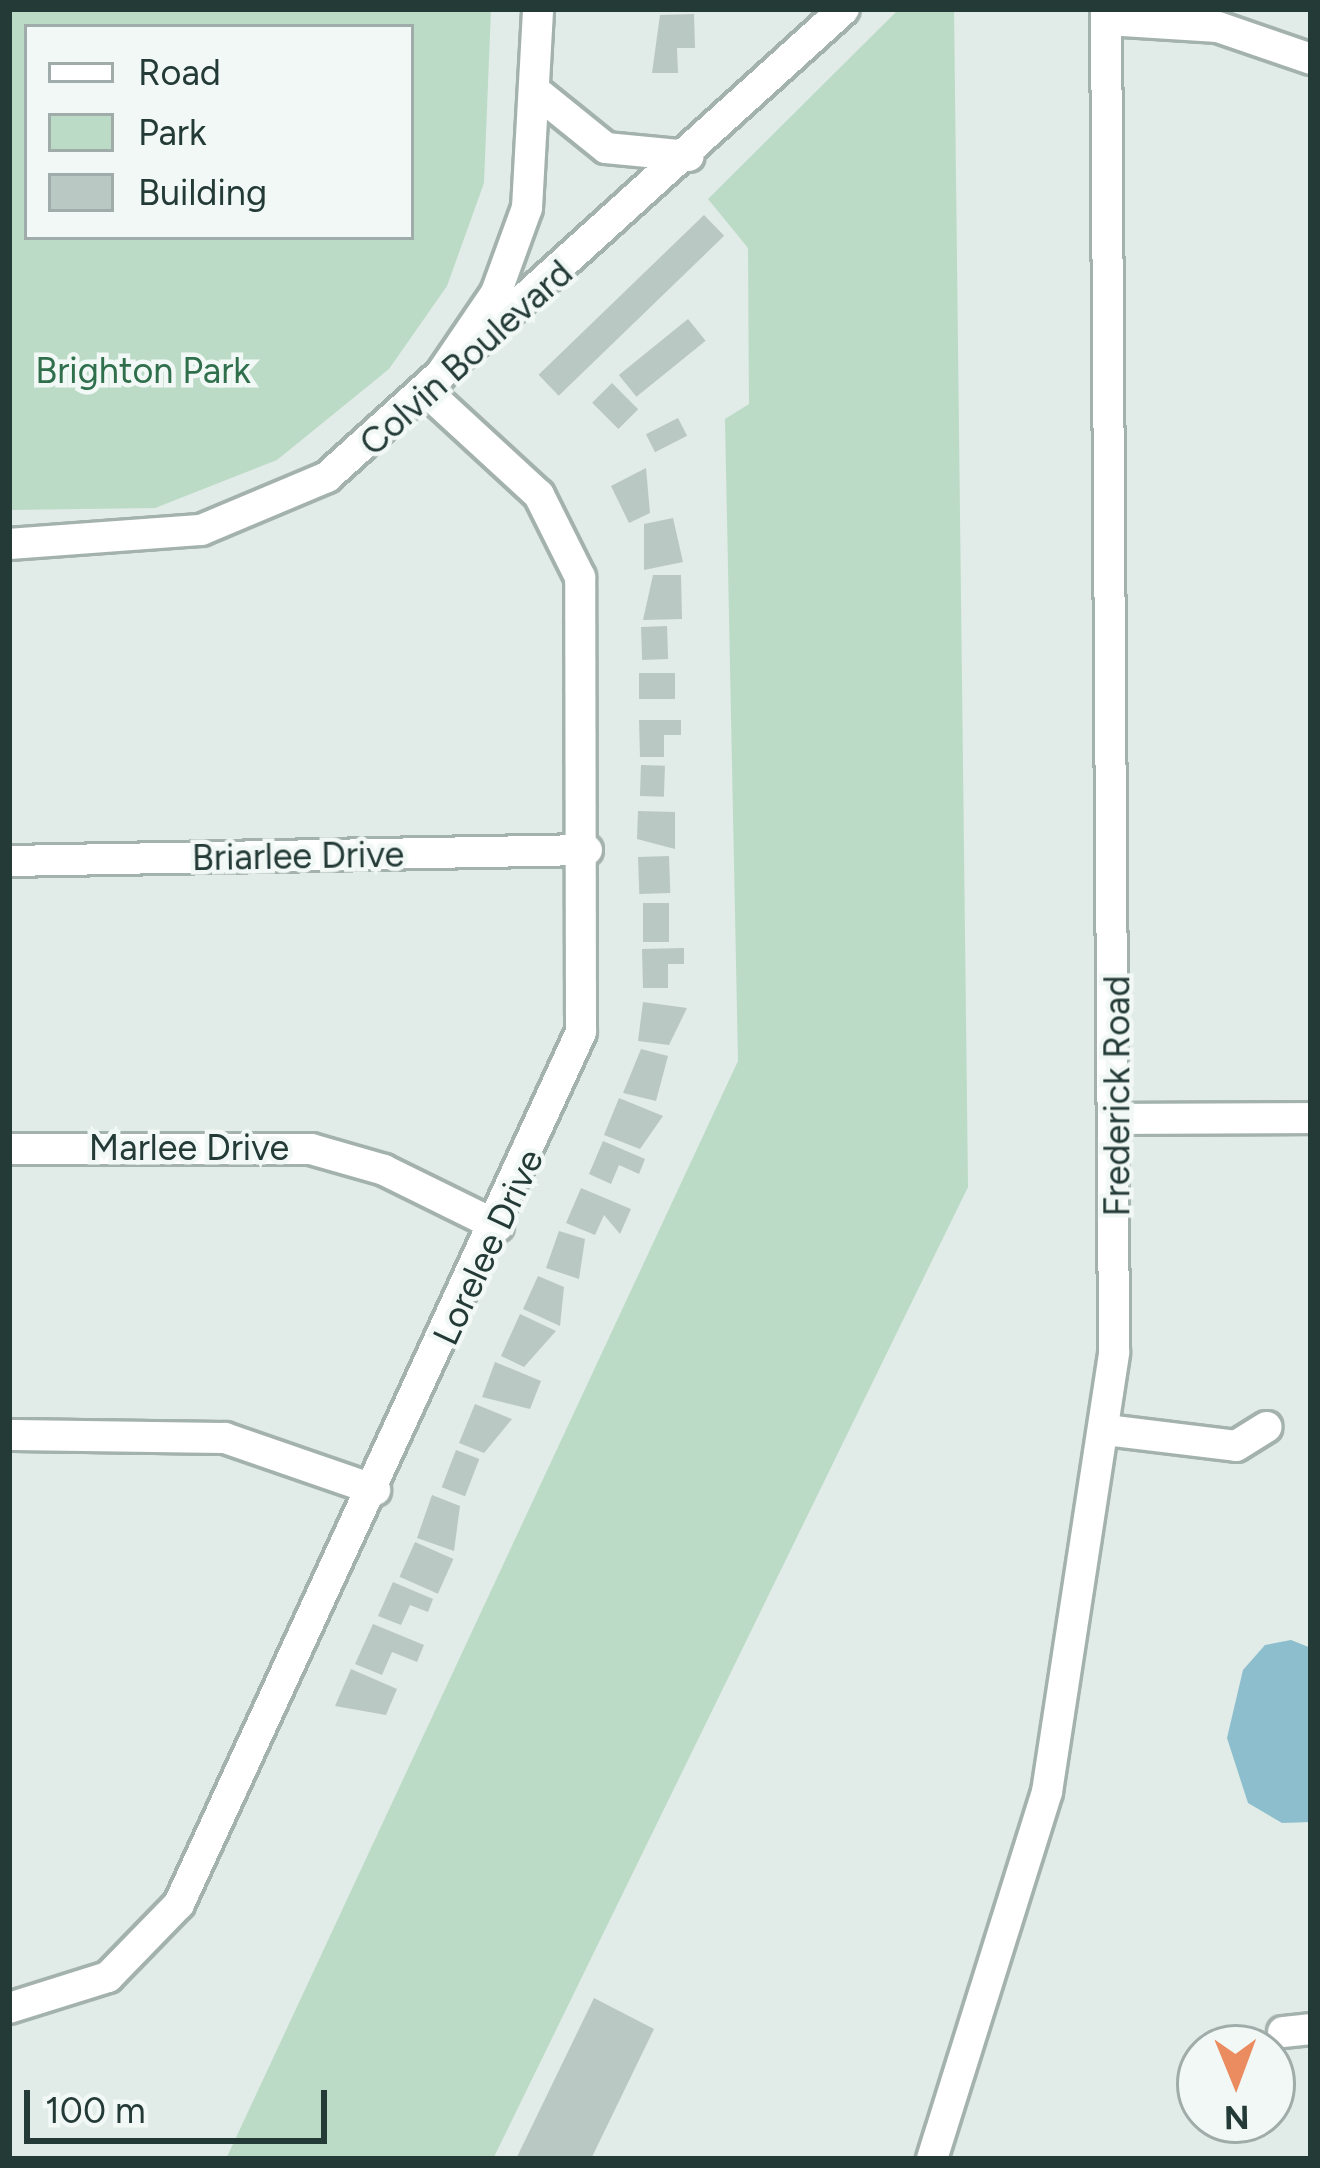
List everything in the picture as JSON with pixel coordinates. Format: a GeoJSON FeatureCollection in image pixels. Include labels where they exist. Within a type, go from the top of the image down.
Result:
{"type":"FeatureCollection","features":[{"type":"Feature","properties":{"kind":"street"},"geometry":{"type":"LineString","coordinates":[[428,393],[514,251],[539,94],[538,9]]}},
{"type":"Feature","properties":{"kind":"street","name":"Colvin Boulevard"},"geometry":{"type":"LineString","coordinates":[[9,544],[156,538],[245,516],[327,477],[428,393],[844,9]]}},
{"type":"Feature","properties":{"kind":"street"},"geometry":{"type":"LineString","coordinates":[[1107,15],[1218,27],[1311,59]]}},
{"type":"Feature","properties":{"kind":"street","name":"Frederick Road"},"geometry":{"type":"LineString","coordinates":[[932,2159],[1047,1792],[1106,1430],[1118,1119],[1107,15]]}},
{"type":"Feature","properties":{"kind":"street"},"geometry":{"type":"LineString","coordinates":[[539,94],[606,148],[689,156]]}},
{"type":"Feature","properties":{"kind":"street","name":"Lorelee Drive"},"geometry":{"type":"LineString","coordinates":[[9,2008],[82,1990],[163,1928],[374,1490],[581,1032],[587,638],[575,562],[539,495],[428,393]]}},
{"type":"Feature","properties":{"kind":"street","name":"Briarlee Drive"},"geometry":{"type":"LineString","coordinates":[[9,861],[587,850]]}},
{"type":"Feature","properties":{"kind":"street"},"geometry":{"type":"LineString","coordinates":[[1118,1119],[1311,1118]]}},
{"type":"Feature","properties":{"kind":"street","name":"Marlee Drive"},"geometry":{"type":"LineString","coordinates":[[9,1149],[311,1150],[384,1170],[497,1226]]}},
{"type":"Feature","properties":{"kind":"street"},"geometry":{"type":"LineString","coordinates":[[1106,1430],[1236,1446],[1266,1427]]}},
{"type":"Feature","properties":{"kind":"street"},"geometry":{"type":"LineString","coordinates":[[9,1435],[225,1438],[374,1490]]}},
{"type":"Feature","properties":{"kind":"green space","name":"Brighton Park"},"geometry":{"type":"Polygon","coordinates":[[[9,9],[491,9],[484,183],[447,286],[389,369],[277,460],[155,508],[9,510],[9,9]]]}},
{"type":"Feature","properties":{"kind":"green space"},"geometry":{"type":"Polygon","coordinates":[[[899,9],[954,9],[968,1187],[493,2159],[226,2159],[738,1061],[725,419],[749,404],[748,248],[708,199],[899,9]]]}},
{"type":"Feature","properties":{"kind":"water"},"geometry":{"type":"Polygon","coordinates":[[[1291,1640],[1311,1648],[1311,1822],[1282,1823],[1248,1803],[1227,1738],[1243,1670],[1265,1645],[1291,1640]]]}},
{"type":"Feature","properties":{"kind":"building"},"geometry":{"type":"Polygon","coordinates":[[[694,14],[695,48],[677,48],[678,73],[652,73],[660,15],[694,14]]]}},
{"type":"Feature","properties":{"kind":"building"},"geometry":{"type":"Polygon","coordinates":[[[704,215],[724,236],[559,396],[539,375],[704,215]]]}},
{"type":"Feature","properties":{"kind":"building"},"geometry":{"type":"Polygon","coordinates":[[[688,319],[706,341],[636,397],[619,375],[688,319]]]}},
{"type":"Feature","properties":{"kind":"building"},"geometry":{"type":"Polygon","coordinates":[[[612,383],[638,409],[618,429],[592,403],[612,383]]]}},
{"type":"Feature","properties":{"kind":"building"},"geometry":{"type":"Polygon","coordinates":[[[678,418],[687,436],[655,452],[646,434],[678,418]]]}},
{"type":"Feature","properties":{"kind":"building"},"geometry":{"type":"Polygon","coordinates":[[[646,468],[650,513],[629,523],[611,486],[646,468]]]}},
{"type":"Feature","properties":{"kind":"building"},"geometry":{"type":"Polygon","coordinates":[[[673,518],[683,562],[644,570],[644,524],[673,518]]]}},
{"type":"Feature","properties":{"kind":"building"},"geometry":{"type":"Polygon","coordinates":[[[653,575],[681,575],[682,619],[643,620],[653,575]]]}},
{"type":"Feature","properties":{"kind":"building"},"geometry":{"type":"Polygon","coordinates":[[[667,626],[668,659],[642,660],[641,627],[667,626]]]}},
{"type":"Feature","properties":{"kind":"building"},"geometry":{"type":"Polygon","coordinates":[[[639,673],[675,673],[675,699],[639,699],[639,673]]]}},
{"type":"Feature","properties":{"kind":"building"},"geometry":{"type":"Polygon","coordinates":[[[639,720],[681,720],[681,735],[664,735],[664,757],[640,757],[639,720]]]}},
{"type":"Feature","properties":{"kind":"building"},"geometry":{"type":"Polygon","coordinates":[[[641,765],[665,766],[664,797],[640,796],[641,765]]]}},
{"type":"Feature","properties":{"kind":"building"},"geometry":{"type":"Polygon","coordinates":[[[638,811],[675,812],[675,849],[637,839],[638,811]]]}},
{"type":"Feature","properties":{"kind":"building"},"geometry":{"type":"Polygon","coordinates":[[[669,856],[670,893],[639,894],[638,857],[669,856]]]}},
{"type":"Feature","properties":{"kind":"building"},"geometry":{"type":"Polygon","coordinates":[[[643,903],[669,903],[669,942],[643,942],[643,903]]]}},
{"type":"Feature","properties":{"kind":"building"},"geometry":{"type":"Polygon","coordinates":[[[684,948],[684,964],[668,964],[668,988],[643,988],[642,949],[684,948]]]}},
{"type":"Feature","properties":{"kind":"building"},"geometry":{"type":"Polygon","coordinates":[[[643,1002],[687,1008],[669,1045],[638,1041],[643,1002]]]}},
{"type":"Feature","properties":{"kind":"building"},"geometry":{"type":"Polygon","coordinates":[[[641,1049],[668,1056],[656,1101],[623,1093],[641,1049]]]}},
{"type":"Feature","properties":{"kind":"building"},"geometry":{"type":"Polygon","coordinates":[[[619,1098],[663,1116],[640,1149],[604,1135],[619,1098]]]}},
{"type":"Feature","properties":{"kind":"building"},"geometry":{"type":"Polygon","coordinates":[[[603,1141],[645,1159],[639,1174],[619,1165],[611,1184],[589,1174],[603,1141]]]}},
{"type":"Feature","properties":{"kind":"building"},"geometry":{"type":"Polygon","coordinates":[[[581,1188],[631,1209],[620,1234],[604,1215],[595,1235],[566,1223],[581,1188]]]}},
{"type":"Feature","properties":{"kind":"building"},"geometry":{"type":"Polygon","coordinates":[[[559,1231],[585,1239],[579,1279],[546,1268],[559,1231]]]}},
{"type":"Feature","properties":{"kind":"building"},"geometry":{"type":"Polygon","coordinates":[[[538,1276],[564,1287],[560,1326],[523,1309],[538,1276]]]}},
{"type":"Feature","properties":{"kind":"building"},"geometry":{"type":"Polygon","coordinates":[[[520,1314],[556,1331],[524,1367],[501,1356],[520,1314]]]}},
{"type":"Feature","properties":{"kind":"building"},"geometry":{"type":"Polygon","coordinates":[[[495,1362],[541,1381],[530,1409],[482,1397],[495,1362]]]}},
{"type":"Feature","properties":{"kind":"building"},"geometry":{"type":"Polygon","coordinates":[[[475,1404],[512,1419],[484,1453],[459,1443],[475,1404]]]}},
{"type":"Feature","properties":{"kind":"building"},"geometry":{"type":"Polygon","coordinates":[[[456,1450],[479,1459],[465,1496],[442,1487],[456,1450]]]}},
{"type":"Feature","properties":{"kind":"building"},"geometry":{"type":"Polygon","coordinates":[[[432,1495],[460,1506],[454,1551],[417,1538],[432,1495]]]}},
{"type":"Feature","properties":{"kind":"building"},"geometry":{"type":"Polygon","coordinates":[[[415,1542],[453,1559],[438,1594],[400,1577],[415,1542]]]}},
{"type":"Feature","properties":{"kind":"building"},"geometry":{"type":"Polygon","coordinates":[[[393,1582],[433,1599],[428,1612],[410,1605],[401,1625],[378,1616],[393,1582]]]}},
{"type":"Feature","properties":{"kind":"building"},"geometry":{"type":"Polygon","coordinates":[[[373,1624],[424,1645],[417,1662],[392,1652],[382,1675],[355,1664],[373,1624]]]}},
{"type":"Feature","properties":{"kind":"building"},"geometry":{"type":"Polygon","coordinates":[[[351,1669],[397,1689],[386,1715],[335,1706],[351,1669]]]}},
{"type":"Feature","properties":{"kind":"building"},"geometry":{"type":"Polygon","coordinates":[[[594,1998],[654,2029],[591,2159],[516,2159],[594,1998]]]}}]}
